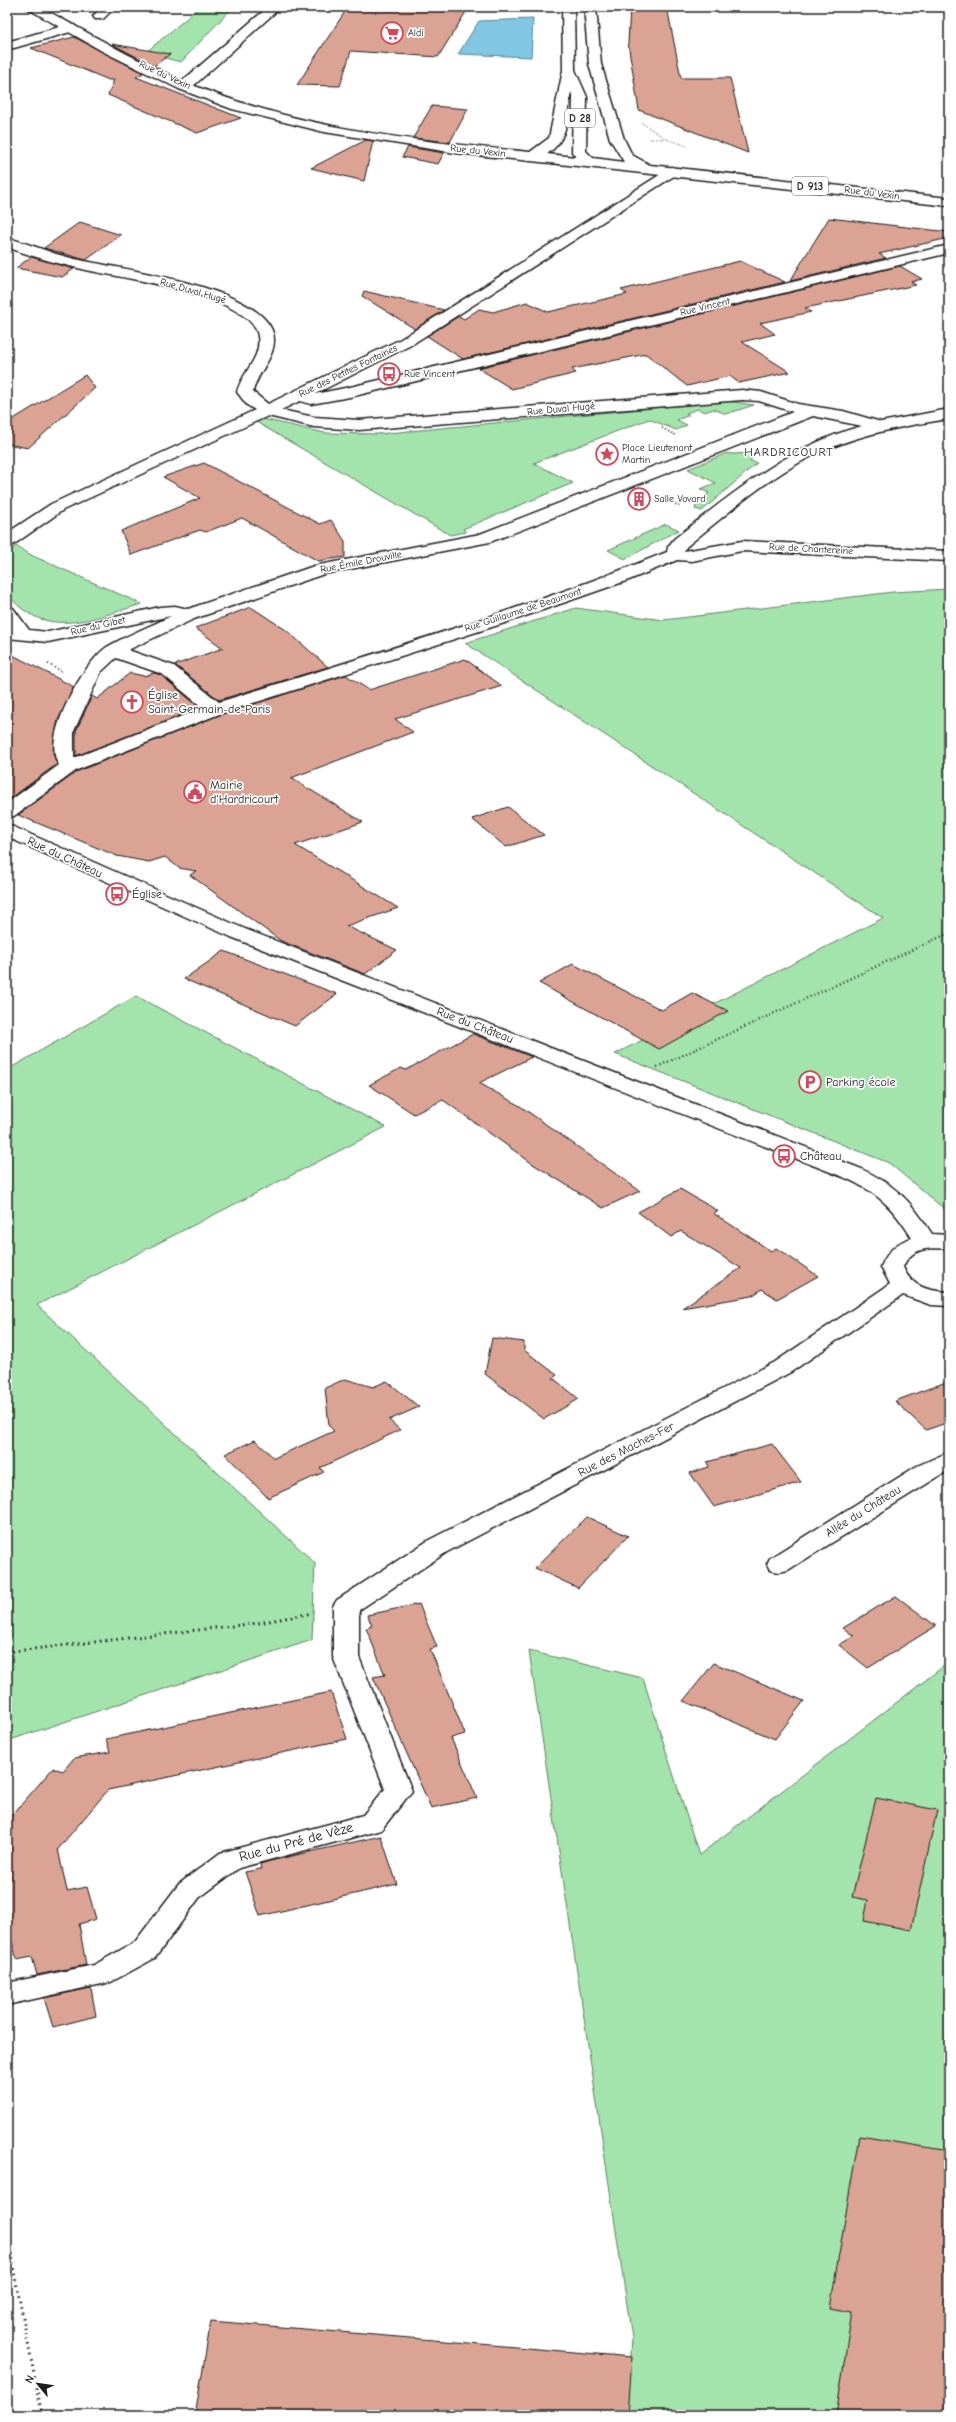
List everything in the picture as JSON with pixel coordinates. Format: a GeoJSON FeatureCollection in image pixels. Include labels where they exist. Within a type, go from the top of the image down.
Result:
{"type":"FeatureCollection","features":[{"type":"Feature","properties":{"kind":"street","name":"Rue du Vexin"},"geometry":{"type":"LineString","coordinates":[[31,7],[185,86],[237,106],[338,131],[409,143],[949,202]]}},
{"type":"Feature","properties":{"kind":"street"},"geometry":{"type":"LineString","coordinates":[[99,16],[109,7]]}},
{"type":"Feature","properties":{"kind":"street"},"geometry":{"type":"LineString","coordinates":[[185,86],[275,7]]}},
{"type":"Feature","properties":{"kind":"street","name":"D 28"},"geometry":{"type":"LineString","coordinates":[[568,7],[569,70],[580,97],[579,152],[590,162]]}},
{"type":"Feature","properties":{"kind":"street","name":"D 28"},"geometry":{"type":"LineString","coordinates":[[590,7],[595,64],[621,150]]}},
{"type":"Feature","properties":{"kind":"street"},"geometry":{"type":"LineString","coordinates":[[7,46],[70,28]]}},
{"type":"Feature","properties":{"kind":"street"},"geometry":{"type":"LineString","coordinates":[[532,157],[550,146],[556,139],[569,70]]}},
{"type":"Feature","properties":{"kind":"street"},"geometry":{"type":"LineString","coordinates":[[590,162],[611,156],[621,150],[627,158],[647,168]]}},
{"type":"Feature","properties":{"kind":"street","name":"Rue des Petites Fontaines"},"geometry":{"type":"LineString","coordinates":[[7,541],[57,507],[294,398],[406,342],[672,171]]}},
{"type":"Feature","properties":{"kind":"street","name":"Rue Duval Hugé"},"geometry":{"type":"LineString","coordinates":[[7,242],[39,254],[204,292],[246,310],[264,327],[267,346],[260,364],[245,385],[245,392],[253,403],[301,420],[325,424],[359,425],[726,394],[761,396],[802,411],[843,416],[878,426]]}},
{"type":"Feature","properties":{"kind":"street","name":"Rue Vincent"},"geometry":{"type":"LineString","coordinates":[[294,398],[311,399],[350,392],[949,249]]}},
{"type":"Feature","properties":{"kind":"street"},"geometry":{"type":"LineString","coordinates":[[294,398],[302,404],[314,420],[325,424]]}},
{"type":"Feature","properties":{"kind":"street","name":"Rue Duval Hugé"},"geometry":{"type":"LineString","coordinates":[[802,411],[817,426],[850,435]]}},
{"type":"Feature","properties":{"kind":"street","name":"Rue Émile Drouville"},"geometry":{"type":"LineString","coordinates":[[70,766],[65,760],[63,752],[65,731],[93,670],[113,651],[188,615],[320,570],[484,538],[802,411]]}},
{"type":"Feature","properties":{"kind":"street"},"geometry":{"type":"LineString","coordinates":[[675,555],[676,547],[680,543],[760,480],[788,462],[850,435],[878,426],[949,414]]}},
{"type":"Feature","properties":{"kind":"street","name":"Rue de Chantereine"},"geometry":{"type":"LineString","coordinates":[[675,555],[690,556],[721,548],[742,546],[949,556]]}},
{"type":"Feature","properties":{"kind":"street","name":"Rue Guillaume de Beaumont"},"geometry":{"type":"LineString","coordinates":[[70,766],[216,709],[505,617],[623,576],[675,555]]}},
{"type":"Feature","properties":{"kind":"street","name":"Rue du Gibet"},"geometry":{"type":"LineString","coordinates":[[15,634],[48,637],[160,612],[175,611],[188,615]]}},
{"type":"Feature","properties":{"kind":"street"},"geometry":{"type":"LineString","coordinates":[[7,612],[17,623],[15,634]]}},
{"type":"Feature","properties":{"kind":"street"},"geometry":{"type":"LineString","coordinates":[[113,651],[168,670],[216,709]]}},
{"type":"Feature","properties":{"kind":"street"},"geometry":{"type":"LineString","coordinates":[[7,812],[70,766]]}},
{"type":"Feature","properties":{"kind":"street","name":"Rue du Château"},"geometry":{"type":"LineString","coordinates":[[7,830],[238,933],[818,1158],[876,1185],[900,1205],[925,1242]]}},
{"type":"Feature","properties":{"kind":"street"},"geometry":{"type":"LineString","coordinates":[[949,1242],[925,1242],[907,1248],[895,1258],[893,1272],[903,1285],[925,1296],[949,1299]]}},
{"type":"Feature","properties":{"kind":"street","name":"Rue des Maches-Fer"},"geometry":{"type":"LineString","coordinates":[[346,1606],[438,1546],[783,1367],[903,1285]]}},
{"type":"Feature","properties":{"kind":"street","name":"Allée du Château"},"geometry":{"type":"LineString","coordinates":[[779,1564],[926,1472],[949,1460]]}},
{"type":"Feature","properties":{"kind":"street","name":"Rue du Pré de Vèze"},"geometry":{"type":"LineString","coordinates":[[7,1994],[100,1974],[145,1950],[189,1891],[230,1860],[372,1822],[399,1791],[346,1657],[346,1606]]}},
{"type":"Feature","properties":{"kind":"path"},"geometry":{"type":"LineString","coordinates":[[641,121],[666,139],[693,148]]}},
{"type":"Feature","properties":{"kind":"path"},"geometry":{"type":"LineString","coordinates":[[44,661],[67,675]]}},
{"type":"Feature","properties":{"kind":"path"},"geometry":{"type":"LineString","coordinates":[[622,1082],[949,933]]}},
{"type":"Feature","properties":{"kind":"path"},"geometry":{"type":"LineString","coordinates":[[7,1652],[258,1623],[346,1606]]}},
{"type":"Feature","properties":{"kind":"path"},"geometry":{"type":"LineString","coordinates":[[7,2236],[42,2415]]}},
{"type":"Feature","properties":{"kind":"green space"},"geometry":{"type":"Polygon","coordinates":[[[200,7],[233,7],[181,62],[145,53],[200,7]]]}},
{"type":"Feature","properties":{"kind":"green space"},"geometry":{"type":"Polygon","coordinates":[[[727,401],[754,405],[726,414],[714,409],[704,412],[698,409],[686,413],[689,415],[677,420],[687,425],[676,430],[649,419],[534,463],[573,483],[463,529],[466,532],[450,535],[256,422],[263,419],[325,433],[378,434],[727,401]]]}},
{"type":"Feature","properties":{"kind":"green space"},"geometry":{"type":"Polygon","coordinates":[[[727,453],[744,453],[750,455],[753,457],[750,461],[757,463],[702,511],[695,509],[697,502],[709,493],[700,489],[716,483],[688,469],[727,453]]]}},
{"type":"Feature","properties":{"kind":"green space"},"geometry":{"type":"Polygon","coordinates":[[[666,524],[679,530],[625,559],[608,550],[666,524]]]}},
{"type":"Feature","properties":{"kind":"green space"},"geometry":{"type":"Polygon","coordinates":[[[16,546],[33,556],[142,604],[88,620],[53,622],[37,617],[21,608],[7,593],[7,553],[16,546]]]}},
{"type":"Feature","properties":{"kind":"green space"},"geometry":{"type":"Polygon","coordinates":[[[949,589],[949,1213],[889,1163],[615,1054],[883,918],[465,643],[576,608],[664,620],[893,592],[949,589]]]}},
{"type":"Feature","properties":{"kind":"green space"},"geometry":{"type":"Polygon","coordinates":[[[136,996],[386,1127],[37,1305],[315,1563],[312,1640],[7,1741],[7,1070],[136,996]]]}},
{"type":"Feature","properties":{"kind":"green space"},"geometry":{"type":"Polygon","coordinates":[[[529,1651],[643,1678],[699,1855],[949,1662],[949,2415],[627,2415],[632,2338],[529,1651]]]}},
{"type":"Feature","properties":{"kind":"water"},"geometry":{"type":"Polygon","coordinates":[[[533,19],[531,57],[458,54],[479,21],[533,19]]]}},
{"type":"Feature","properties":{"kind":"building","name":"Aldi"},"geometry":{"type":"Polygon","coordinates":[[[348,7],[469,7],[438,57],[351,51],[340,86],[297,85],[348,7]]]}},
{"type":"Feature","properties":{"kind":"building"},"geometry":{"type":"Polygon","coordinates":[[[630,7],[667,7],[681,78],[730,78],[748,153],[639,110],[628,43],[630,7]]]}},
{"type":"Feature","properties":{"kind":"building"},"geometry":{"type":"Polygon","coordinates":[[[74,37],[143,73],[136,77],[241,118],[197,133],[108,95],[114,80],[109,80],[31,48],[74,37]]]}},
{"type":"Feature","properties":{"kind":"building"},"geometry":{"type":"Polygon","coordinates":[[[112,44],[170,54],[154,66],[112,44]]]}},
{"type":"Feature","properties":{"kind":"building"},"geometry":{"type":"Polygon","coordinates":[[[432,106],[468,109],[450,142],[413,138],[432,106]]]}},
{"type":"Feature","properties":{"kind":"building"},"geometry":{"type":"Polygon","coordinates":[[[366,140],[373,141],[364,181],[311,168],[366,140]]]}},
{"type":"Feature","properties":{"kind":"building"},"geometry":{"type":"Polygon","coordinates":[[[408,147],[444,153],[438,164],[402,157],[408,147]]]}},
{"type":"Feature","properties":{"kind":"building"},"geometry":{"type":"Polygon","coordinates":[[[829,218],[949,232],[949,238],[879,254],[886,258],[790,281],[829,218]]]}},
{"type":"Feature","properties":{"kind":"building"},"geometry":{"type":"Polygon","coordinates":[[[80,222],[121,235],[86,260],[44,248],[80,222]]]}},
{"type":"Feature","properties":{"kind":"building"},"geometry":{"type":"Polygon","coordinates":[[[31,257],[74,269],[62,277],[16,268],[31,257]]]}},
{"type":"Feature","properties":{"kind":"building"},"geometry":{"type":"Polygon","coordinates":[[[740,261],[785,282],[463,359],[427,336],[459,316],[464,319],[479,309],[493,312],[527,302],[548,312],[627,294],[621,290],[740,261]]]}},
{"type":"Feature","properties":{"kind":"building"},"geometry":{"type":"Polygon","coordinates":[[[900,266],[922,279],[911,282],[916,285],[805,308],[811,312],[760,323],[775,334],[742,342],[790,372],[739,383],[730,376],[687,386],[646,354],[572,369],[576,373],[512,389],[478,368],[900,266]]]}},
{"type":"Feature","properties":{"kind":"building"},"geometry":{"type":"Polygon","coordinates":[[[364,291],[444,310],[415,329],[362,296],[364,291]]]}},
{"type":"Feature","properties":{"kind":"building"},"geometry":{"type":"Polygon","coordinates":[[[85,375],[95,388],[28,448],[7,444],[7,423],[85,375]]]}},
{"type":"Feature","properties":{"kind":"building"},"geometry":{"type":"Polygon","coordinates":[[[204,463],[320,524],[331,520],[345,541],[345,557],[318,561],[242,518],[206,532],[200,530],[131,555],[121,531],[200,498],[163,477],[204,463]]]}},
{"type":"Feature","properties":{"kind":"building"},"geometry":{"type":"Polygon","coordinates":[[[251,607],[286,630],[328,667],[219,700],[175,665],[223,648],[195,628],[251,607]]]}},
{"type":"Feature","properties":{"kind":"building"},"geometry":{"type":"Polygon","coordinates":[[[7,652],[74,687],[58,720],[54,738],[53,753],[57,764],[7,801],[7,652]]]}},
{"type":"Feature","properties":{"kind":"building"},"geometry":{"type":"Polygon","coordinates":[[[465,659],[502,686],[395,719],[413,732],[291,778],[363,822],[295,845],[398,908],[346,926],[397,950],[365,974],[281,941],[190,875],[196,871],[179,868],[165,857],[149,862],[117,856],[18,815],[78,771],[222,714],[346,675],[369,690],[465,659]]]}},
{"type":"Feature","properties":{"kind":"building","name":"Église Saint-Germain-de-Paris"},"geometry":{"type":"Polygon","coordinates":[[[130,673],[144,676],[154,673],[161,675],[200,708],[76,756],[76,731],[92,696],[97,699],[130,673]]]}},
{"type":"Feature","properties":{"kind":"building"},"geometry":{"type":"Polygon","coordinates":[[[508,807],[544,835],[506,847],[472,819],[508,807]]]}},
{"type":"Feature","properties":{"kind":"building"},"geometry":{"type":"Polygon","coordinates":[[[224,951],[337,994],[295,1026],[184,979],[224,951]]]}},
{"type":"Feature","properties":{"kind":"building"},"geometry":{"type":"Polygon","coordinates":[[[573,964],[662,1010],[692,993],[728,1011],[659,1049],[539,983],[573,964]]]}},
{"type":"Feature","properties":{"kind":"building"},"geometry":{"type":"Polygon","coordinates":[[[473,1034],[532,1057],[479,1083],[520,1106],[640,1191],[603,1208],[533,1164],[443,1100],[414,1114],[369,1085],[401,1068],[406,1070],[473,1034]]]}},
{"type":"Feature","properties":{"kind":"building"},"geometry":{"type":"Polygon","coordinates":[[[680,1189],[718,1211],[713,1213],[771,1251],[776,1248],[818,1276],[777,1299],[762,1289],[752,1296],[682,1308],[741,1268],[681,1231],[671,1237],[638,1212],[680,1189]]]}},
{"type":"Feature","properties":{"kind":"building"},"geometry":{"type":"Polygon","coordinates":[[[492,1338],[524,1342],[524,1350],[557,1375],[553,1378],[579,1399],[544,1419],[485,1374],[492,1338]]]}},
{"type":"Feature","properties":{"kind":"building"},"geometry":{"type":"Polygon","coordinates":[[[345,1379],[373,1387],[387,1381],[419,1407],[389,1420],[400,1430],[320,1468],[324,1472],[268,1498],[225,1454],[255,1440],[274,1458],[334,1431],[329,1426],[325,1388],[345,1379]]]}},
{"type":"Feature","properties":{"kind":"building"},"geometry":{"type":"Polygon","coordinates":[[[949,1381],[949,1422],[926,1430],[895,1401],[949,1381]]]}},
{"type":"Feature","properties":{"kind":"building"},"geometry":{"type":"Polygon","coordinates":[[[772,1444],[801,1482],[714,1507],[690,1473],[709,1467],[707,1462],[772,1444]]]}},
{"type":"Feature","properties":{"kind":"building"},"geometry":{"type":"Polygon","coordinates":[[[587,1517],[628,1536],[578,1588],[535,1568],[587,1517]]]}},
{"type":"Feature","properties":{"kind":"building"},"geometry":{"type":"Polygon","coordinates":[[[896,1596],[936,1626],[868,1668],[839,1645],[854,1636],[843,1628],[896,1596]]]}},
{"type":"Feature","properties":{"kind":"building"},"geometry":{"type":"Polygon","coordinates":[[[419,1604],[437,1647],[430,1649],[465,1734],[451,1738],[477,1798],[431,1808],[373,1677],[385,1675],[366,1628],[372,1626],[367,1615],[419,1604]]]}},
{"type":"Feature","properties":{"kind":"building"},"geometry":{"type":"Polygon","coordinates":[[[714,1663],[804,1701],[775,1739],[683,1701],[714,1663]]]}},
{"type":"Feature","properties":{"kind":"building"},"geometry":{"type":"Polygon","coordinates":[[[331,1692],[347,1739],[108,1790],[58,1849],[67,1891],[87,1887],[96,1919],[79,1924],[86,1965],[37,1975],[32,1957],[17,1960],[7,1923],[7,1821],[53,1768],[63,1771],[74,1758],[110,1752],[106,1739],[331,1692]]]}},
{"type":"Feature","properties":{"kind":"building"},"geometry":{"type":"Polygon","coordinates":[[[876,1798],[937,1810],[911,1930],[864,1921],[868,1900],[852,1897],[876,1798]]]}},
{"type":"Feature","properties":{"kind":"building"},"geometry":{"type":"Polygon","coordinates":[[[381,1836],[397,1884],[260,1916],[245,1872],[261,1869],[260,1864],[270,1861],[381,1836]]]}},
{"type":"Feature","properties":{"kind":"building"},"geometry":{"type":"Polygon","coordinates":[[[91,1988],[96,2016],[53,2027],[44,1998],[91,1988]]]}},
{"type":"Feature","properties":{"kind":"building"},"geometry":{"type":"Polygon","coordinates":[[[859,2136],[949,2151],[949,2415],[836,2415],[852,2312],[830,2308],[859,2136]]]}},
{"type":"Feature","properties":{"kind":"building"},"geometry":{"type":"Polygon","coordinates":[[[211,2321],[632,2357],[628,2415],[195,2415],[211,2321]]]}},
{"type":"Feature","properties":{"kind":"place","name":"Aldi"},"geometry":{"type":"Point","coordinates":[392,33]}},
{"type":"Feature","properties":{"kind":"place","name":"Rue Vincent"},"geometry":{"type":"Point","coordinates":[389,374]}},
{"type":"Feature","properties":{"kind":"place","name":"Place Lieutenant Martin"},"geometry":{"type":"Point","coordinates":[607,454]}},
{"type":"Feature","properties":{"kind":"place","name":"Salle Vovard"},"geometry":{"type":"Point","coordinates":[639,499]}},
{"type":"Feature","properties":{"kind":"place","name":"Église Saint-Germain-de-Paris"},"geometry":{"type":"Point","coordinates":[132,702]}},
{"type":"Feature","properties":{"kind":"place","name":"Mairie d'Hardricourt"},"geometry":{"type":"Point","coordinates":[195,792]}},
{"type":"Feature","properties":{"kind":"place","name":"Église"},"geometry":{"type":"Point","coordinates":[117,894]}},
{"type":"Feature","properties":{"kind":"place","name":"Parking école"},"geometry":{"type":"Point","coordinates":[810,1082]}},
{"type":"Feature","properties":{"kind":"place","name":"Château"},"geometry":{"type":"Point","coordinates":[784,1156]}},
{"type":"Feature","properties":{"kind":"district","name":"HARDRICOURT"},"geometry":{"type":"Point","coordinates":[789,452]}}]}
